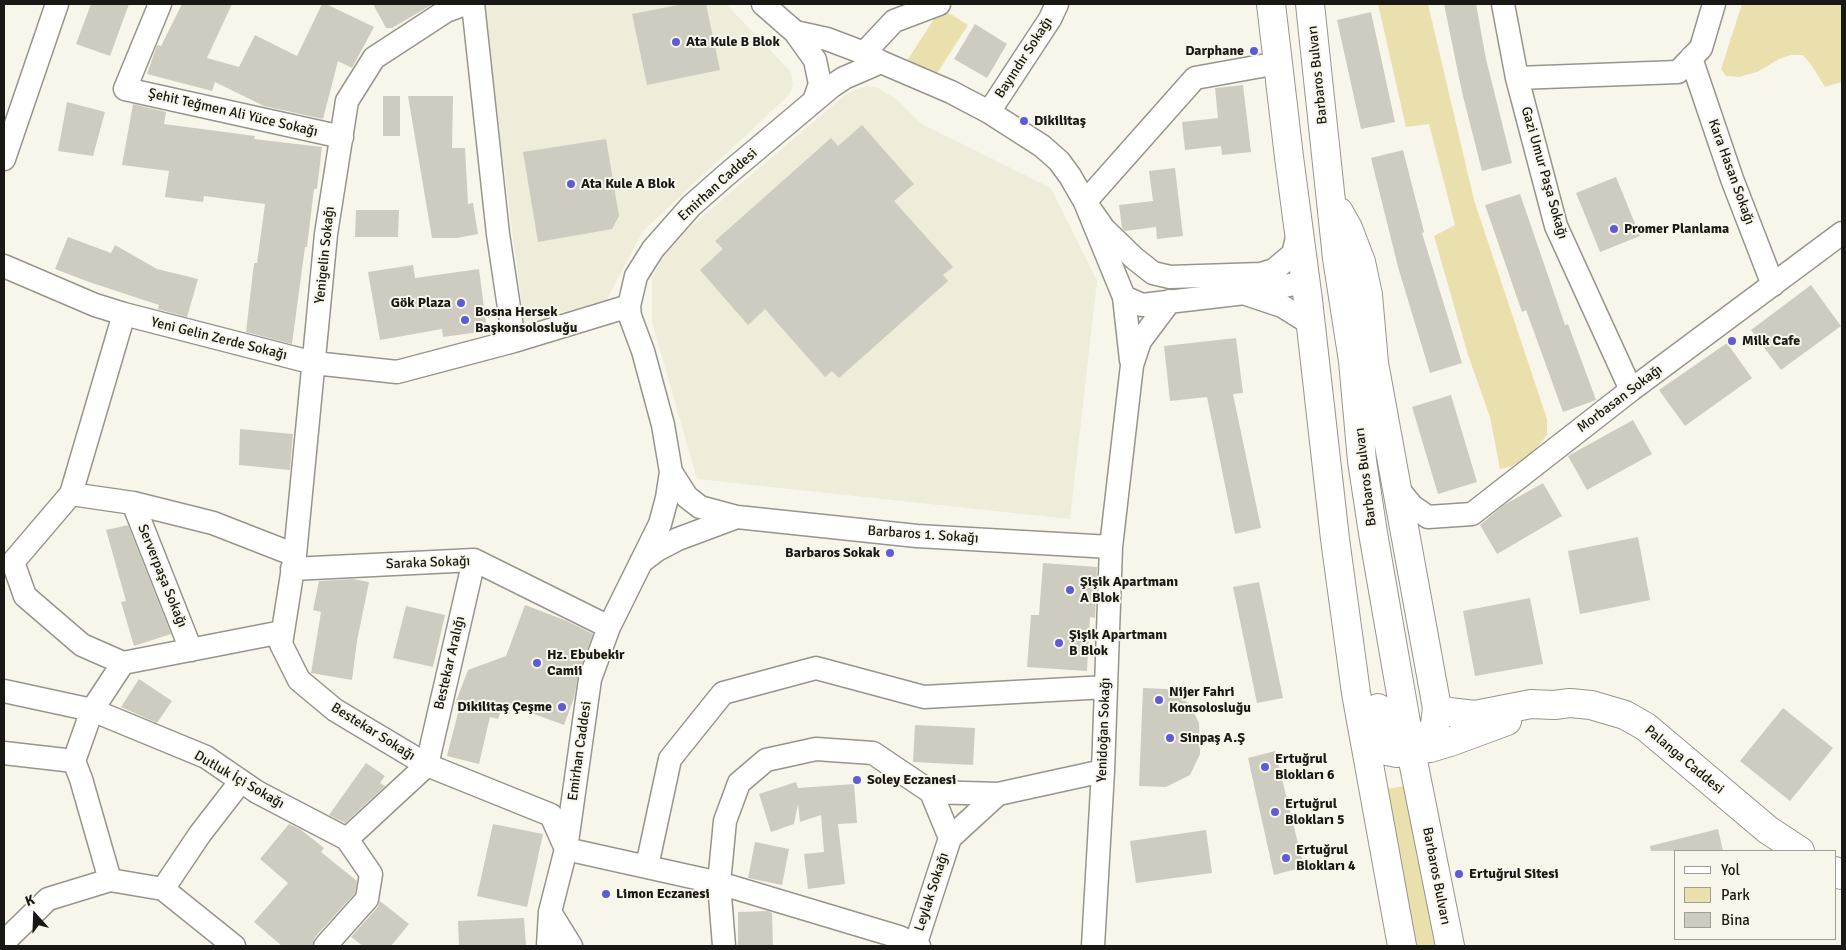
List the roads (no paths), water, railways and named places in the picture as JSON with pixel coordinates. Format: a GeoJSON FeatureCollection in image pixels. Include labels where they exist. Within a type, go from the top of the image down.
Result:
{"type":"FeatureCollection","features":[{"type":"Feature","properties":{"kind":"main road"},"geometry":{"type":"LineString","coordinates":[[1271,4],[1306,282],[1340,579],[1356,693],[1402,946]]}},
{"type":"Feature","properties":{"kind":"main road","name":"Barbaros Bulvarı"},"geometry":{"type":"LineString","coordinates":[[1310,4],[1337,258],[1353,361],[1362,460],[1371,524],[1411,751],[1450,946]]}},
{"type":"Feature","properties":{"kind":"main road"},"geometry":{"type":"LineString","coordinates":[[1330,196],[1348,228],[1361,262],[1368,295],[1377,380],[1438,708],[1435,725],[1428,738],[1411,751]]}},
{"type":"Feature","properties":{"kind":"main road"},"geometry":{"type":"LineString","coordinates":[[1306,282],[1321,275],[1337,258]]}},
{"type":"Feature","properties":{"kind":"main road"},"geometry":{"type":"LineString","coordinates":[[1318,382],[1324,374],[1353,361],[1368,365],[1377,380]]}},
{"type":"Feature","properties":{"kind":"main road"},"geometry":{"type":"LineString","coordinates":[[1340,579],[1358,603],[1362,615],[1384,743],[1387,750],[1397,753],[1430,748],[1554,705]]}},
{"type":"Feature","properties":{"kind":"main road","name":"Palanga Caddesi"},"geometry":{"type":"LineString","coordinates":[[1554,705],[1570,703],[1591,705],[1625,715],[1646,727],[1768,830],[1798,850]]}},
{"type":"Feature","properties":{"kind":"main road"},"geometry":{"type":"LineString","coordinates":[[1438,708],[1449,712],[1475,715],[1531,704],[1554,705]]}},
{"type":"Feature","properties":{"kind":"street"},"geometry":{"type":"LineString","coordinates":[[4,159],[57,4]]}},
{"type":"Feature","properties":{"kind":"street","name":"Şehit Teğmen Ali Yüce Sokağı"},"geometry":{"type":"LineString","coordinates":[[160,4],[125,89],[342,137]]}},
{"type":"Feature","properties":{"kind":"street","name":"Yenigelin Sokağı"},"geometry":{"type":"LineString","coordinates":[[314,363],[326,234],[347,101],[374,58],[446,10],[465,4]]}},
{"type":"Feature","properties":{"kind":"street"},"geometry":{"type":"LineString","coordinates":[[473,4],[498,234],[514,341]]}},
{"type":"Feature","properties":{"kind":"street"},"geometry":{"type":"LineString","coordinates":[[763,4],[795,32],[815,60],[820,84],[814,101]]}},
{"type":"Feature","properties":{"kind":"street"},"geometry":{"type":"LineString","coordinates":[[873,58],[894,21],[939,4]]}},
{"type":"Feature","properties":{"kind":"street","name":"Bayındır Sokağı"},"geometry":{"type":"LineString","coordinates":[[990,112],[1050,19],[1057,4]]}},
{"type":"Feature","properties":{"kind":"street","name":"Gazi Umur Paşa Sokağı"},"geometry":{"type":"LineString","coordinates":[[1503,4],[1517,78],[1556,226],[1631,390]]}},
{"type":"Feature","properties":{"kind":"street"},"geometry":{"type":"LineString","coordinates":[[1517,78],[1678,72],[1701,48],[1714,4]]}},
{"type":"Feature","properties":{"kind":"street"},"geometry":{"type":"LineString","coordinates":[[795,32],[827,39],[951,92],[990,112],[1042,146],[1060,161],[1104,229],[1134,258],[1153,273],[1170,277],[1261,274],[1274,270],[1293,254],[1299,229]]}},
{"type":"Feature","properties":{"kind":"street","name":"Emirhan Caddesi"},"geometry":{"type":"LineString","coordinates":[[548,946],[550,912],[566,849],[590,679],[609,627],[660,524],[667,498],[670,472],[663,425],[643,351],[630,316],[629,306],[636,276],[653,249],[691,206],[814,101],[873,58]]}},
{"type":"Feature","properties":{"kind":"street","name":"Kara Hasan Sokağı"},"geometry":{"type":"LineString","coordinates":[[1691,58],[1732,179],[1773,285]]}},
{"type":"Feature","properties":{"kind":"street"},"geometry":{"type":"LineString","coordinates":[[1085,202],[1195,78],[1278,63]]}},
{"type":"Feature","properties":{"kind":"street"},"geometry":{"type":"LineString","coordinates":[[1085,202],[1124,297],[1132,365]]}},
{"type":"Feature","properties":{"kind":"street","name":"Morbasan Sokağı"},"geometry":{"type":"LineString","coordinates":[[1396,486],[1412,506],[1428,517],[1472,514],[1631,390],[1842,233]]}},
{"type":"Feature","properties":{"kind":"street","name":"Yeni Gelin Zerde Sokağı"},"geometry":{"type":"LineString","coordinates":[[4,266],[95,305],[314,363]]}},
{"type":"Feature","properties":{"kind":"street"},"geometry":{"type":"LineString","coordinates":[[1124,297],[1142,305],[1245,293],[1306,282]]}},
{"type":"Feature","properties":{"kind":"street"},"geometry":{"type":"LineString","coordinates":[[1245,293],[1282,306],[1310,324]]}},
{"type":"Feature","properties":{"kind":"street"},"geometry":{"type":"LineString","coordinates":[[1132,365],[1140,341],[1170,301]]}},
{"type":"Feature","properties":{"kind":"street"},"geometry":{"type":"LineString","coordinates":[[314,363],[397,372],[514,341],[629,306]]}},
{"type":"Feature","properties":{"kind":"street"},"geometry":{"type":"LineString","coordinates":[[124,314],[71,494],[8,563],[25,596],[82,645],[123,663],[282,632]]}},
{"type":"Feature","properties":{"kind":"street","name":"Bestekar Sokağı"},"geometry":{"type":"LineString","coordinates":[[314,363],[293,562],[281,644],[299,680],[335,710],[427,766],[551,815],[566,849]]}},
{"type":"Feature","properties":{"kind":"street","name":"Yenidoğan Sokağı"},"geometry":{"type":"LineString","coordinates":[[1093,946],[1103,771],[1110,547],[1132,365]]}},
{"type":"Feature","properties":{"kind":"street","name":"Barbaros 1. Sokağı"},"geometry":{"type":"LineString","coordinates":[[670,472],[687,497],[700,507],[737,517],[917,536],[1110,547]]}},
{"type":"Feature","properties":{"kind":"street"},"geometry":{"type":"LineString","coordinates":[[71,494],[133,502],[213,523],[293,562]]}},
{"type":"Feature","properties":{"kind":"street","name":"Serverpaşa Sokağı"},"geometry":{"type":"LineString","coordinates":[[133,502],[191,650]]}},
{"type":"Feature","properties":{"kind":"street"},"geometry":{"type":"LineString","coordinates":[[639,564],[657,550],[737,517]]}},
{"type":"Feature","properties":{"kind":"street","name":"Saraka Sokağı"},"geometry":{"type":"LineString","coordinates":[[293,562],[474,560],[609,627]]}},
{"type":"Feature","properties":{"kind":"street","name":"Bestekar Aralığı"},"geometry":{"type":"LineString","coordinates":[[427,766],[474,560]]}},
{"type":"Feature","properties":{"kind":"street"},"geometry":{"type":"LineString","coordinates":[[110,880],[74,761],[92,710],[123,663]]}},
{"type":"Feature","properties":{"kind":"street"},"geometry":{"type":"LineString","coordinates":[[647,866],[670,759],[723,693],[816,668],[924,697],[1106,687]]}},
{"type":"Feature","properties":{"kind":"street","name":"Dutluk İçi Sokağı"},"geometry":{"type":"LineString","coordinates":[[4,690],[92,710],[206,757],[257,792],[347,839],[371,874],[367,899],[325,946]]}},
{"type":"Feature","properties":{"kind":"street"},"geometry":{"type":"LineString","coordinates":[[724,946],[719,883],[725,821],[739,783],[766,760],[816,749],[873,753],[930,792],[950,838],[998,794]]}},
{"type":"Feature","properties":{"kind":"street"},"geometry":{"type":"LineString","coordinates":[[4,753],[74,761]]}},
{"type":"Feature","properties":{"kind":"street"},"geometry":{"type":"LineString","coordinates":[[347,839],[427,766]]}},
{"type":"Feature","properties":{"kind":"street"},"geometry":{"type":"LineString","coordinates":[[930,792],[998,794],[1103,771]]}},
{"type":"Feature","properties":{"kind":"street"},"geometry":{"type":"LineString","coordinates":[[163,889],[200,834],[241,781]]}},
{"type":"Feature","properties":{"kind":"street","name":"Leylak Sokağı"},"geometry":{"type":"LineString","coordinates":[[917,945],[950,838]]}},
{"type":"Feature","properties":{"kind":"street"},"geometry":{"type":"LineString","coordinates":[[566,849],[719,883],[917,945]]}},
{"type":"Feature","properties":{"kind":"street"},"geometry":{"type":"LineString","coordinates":[[6,934],[48,899],[110,880],[163,889],[234,946]]}},
{"type":"Feature","properties":{"kind":"street"},"geometry":{"type":"LineString","coordinates":[[550,912],[571,946]]}},
{"type":"Feature","properties":{"kind":"place","name":"Ata Kule B Blok"},"geometry":{"type":"Point","coordinates":[676,42]}},
{"type":"Feature","properties":{"kind":"place","name":"Darphane"},"geometry":{"type":"Point","coordinates":[1254,51]}},
{"type":"Feature","properties":{"kind":"place","name":"Dikilitaş"},"geometry":{"type":"Point","coordinates":[1024,121]}},
{"type":"Feature","properties":{"kind":"place","name":"Ata Kule A Blok"},"geometry":{"type":"Point","coordinates":[571,184]}},
{"type":"Feature","properties":{"kind":"place","name":"Promer Planlama"},"geometry":{"type":"Point","coordinates":[1614,229]}},
{"type":"Feature","properties":{"kind":"place","name":"Gök Plaza"},"geometry":{"type":"Point","coordinates":[461,303]}},
{"type":"Feature","properties":{"kind":"place","name":"Bosna Hersek Başkonsolosluğu"},"geometry":{"type":"Point","coordinates":[465,320]}},
{"type":"Feature","properties":{"kind":"place","name":"Milk Cafe"},"geometry":{"type":"Point","coordinates":[1732,341]}},
{"type":"Feature","properties":{"kind":"place","name":"Barbaros Sokak"},"geometry":{"type":"Point","coordinates":[890,553]}},
{"type":"Feature","properties":{"kind":"place","name":"Şişik Apartmanı A Blok"},"geometry":{"type":"Point","coordinates":[1070,590]}},
{"type":"Feature","properties":{"kind":"place","name":"Şişik Apartmanı B Blok"},"geometry":{"type":"Point","coordinates":[1059,643]}},
{"type":"Feature","properties":{"kind":"place","name":"Hz. Ebubekir Camii"},"geometry":{"type":"Point","coordinates":[537,663]}},
{"type":"Feature","properties":{"kind":"place","name":"Nijer Fahri Konsolosluğu"},"geometry":{"type":"Point","coordinates":[1159,700]}},
{"type":"Feature","properties":{"kind":"place","name":"Dikilitaş Çeşme"},"geometry":{"type":"Point","coordinates":[562,707]}},
{"type":"Feature","properties":{"kind":"place","name":"Sinpaş A.Ş"},"geometry":{"type":"Point","coordinates":[1170,738]}},
{"type":"Feature","properties":{"kind":"place","name":"Ertuğrul Blokları 6"},"geometry":{"type":"Point","coordinates":[1265,767]}},
{"type":"Feature","properties":{"kind":"place","name":"Soley Eczanesi"},"geometry":{"type":"Point","coordinates":[857,780]}},
{"type":"Feature","properties":{"kind":"place","name":"Ertuğrul Blokları 5"},"geometry":{"type":"Point","coordinates":[1275,812]}},
{"type":"Feature","properties":{"kind":"place","name":"Ertuğrul Blokları 4"},"geometry":{"type":"Point","coordinates":[1286,858]}},
{"type":"Feature","properties":{"kind":"place","name":"Ertuğrul Sitesi"},"geometry":{"type":"Point","coordinates":[1459,874]}},
{"type":"Feature","properties":{"kind":"place","name":"Limon Eczanesi"},"geometry":{"type":"Point","coordinates":[606,894]}}]}
